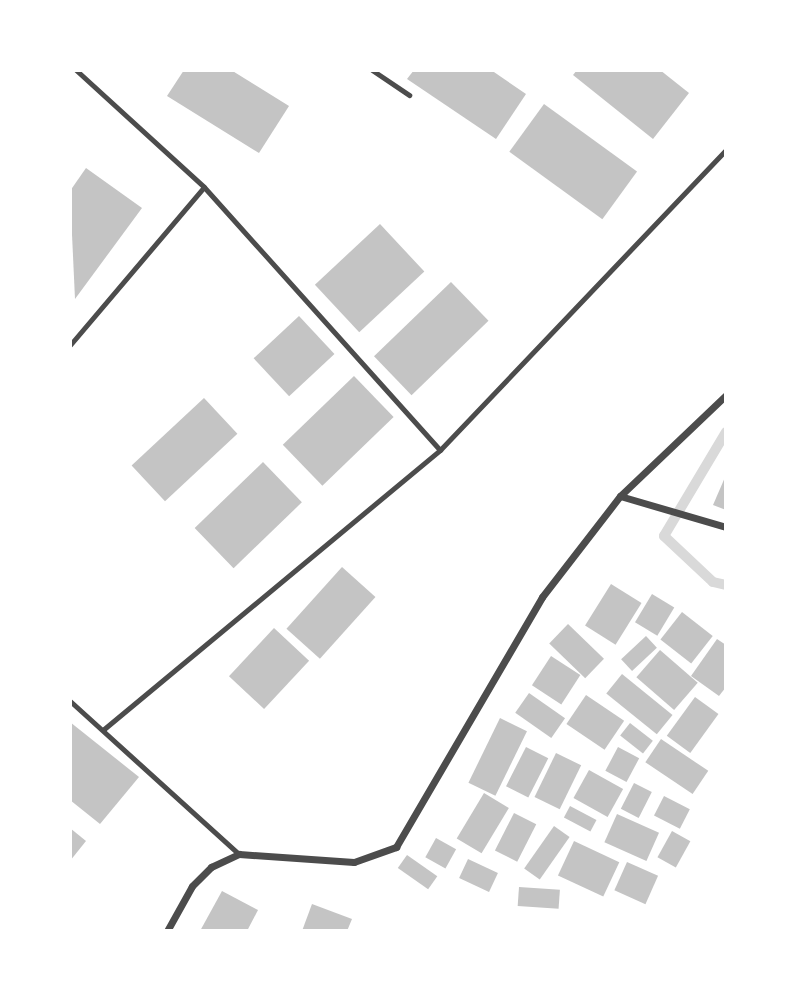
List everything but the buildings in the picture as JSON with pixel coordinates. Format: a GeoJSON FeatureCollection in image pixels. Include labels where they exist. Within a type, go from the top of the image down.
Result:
{"type":"FeatureCollection","features":[{"type":"Feature","properties":{"kind":"street"},"geometry":{"type":"LineString","coordinates":[[167,931],[192,886],[211,867],[239,854],[354,862],[396,847],[542,597],[620,496],[726,396]]}},
{"type":"Feature","properties":{"kind":"street"},"geometry":{"type":"LineString","coordinates":[[620,496],[726,527]]}},
{"type":"Feature","properties":{"kind":"lane"},"geometry":{"type":"LineString","coordinates":[[76,70],[204,187],[440,450]]}},
{"type":"Feature","properties":{"kind":"lane"},"geometry":{"type":"LineString","coordinates":[[372,70],[409,95]]}},
{"type":"Feature","properties":{"kind":"lane"},"geometry":{"type":"LineString","coordinates":[[104,729],[440,450],[726,150]]}},
{"type":"Feature","properties":{"kind":"lane"},"geometry":{"type":"LineString","coordinates":[[70,345],[204,187]]}},
{"type":"Feature","properties":{"kind":"lane"},"geometry":{"type":"LineString","coordinates":[[70,701],[239,854]]}},
{"type":"Feature","properties":{"kind":"waterway"},"geometry":{"type":"LineString","coordinates":[[726,432],[664,536],[713,582],[726,585]]}}]}
